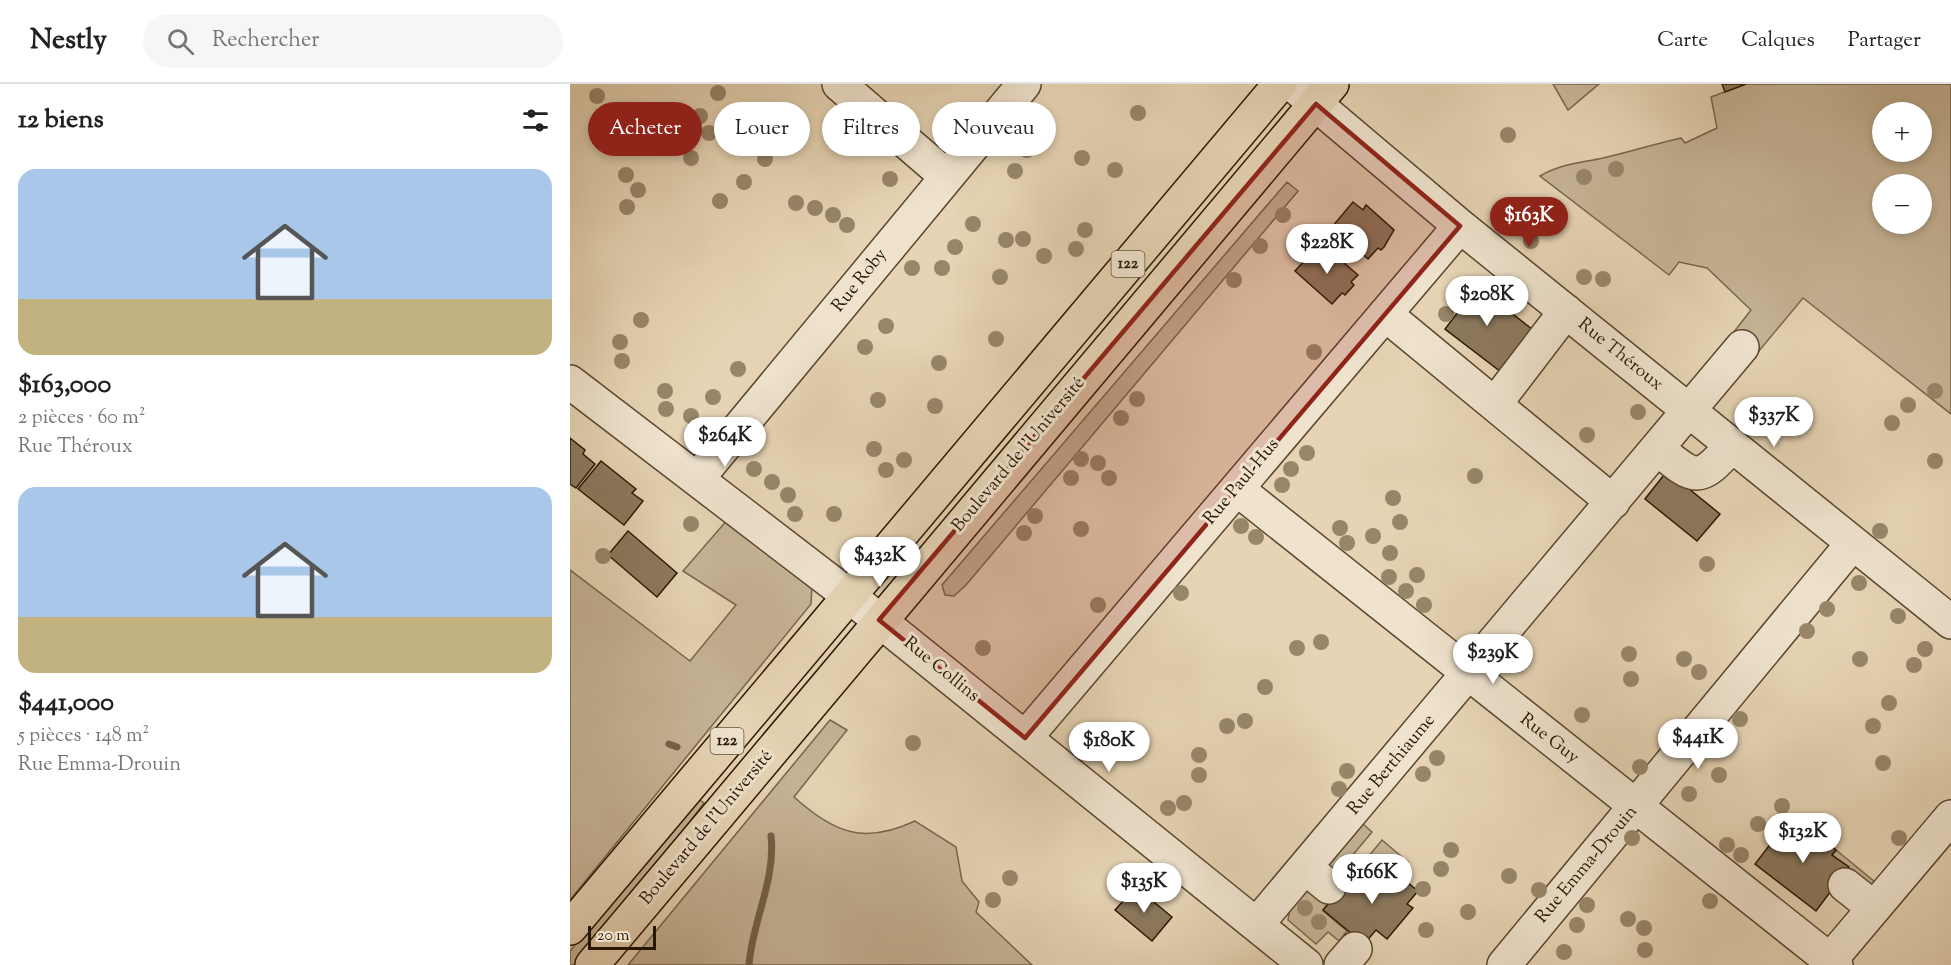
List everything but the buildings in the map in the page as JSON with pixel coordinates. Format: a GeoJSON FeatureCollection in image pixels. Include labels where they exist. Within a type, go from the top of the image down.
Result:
{"type":"FeatureCollection","features":[{"type":"Feature","properties":{"kind":"main road","name":"122"},"geometry":{"type":"LineString","coordinates":[[570,928],[1280,84]]}},
{"type":"Feature","properties":{"kind":"main road","name":"Boulevard de l'Université"},"geometry":{"type":"LineString","coordinates":[[592,965],[879,620],[1313,91]]}},
{"type":"Feature","properties":{"kind":"street"},"geometry":{"type":"LineString","coordinates":[[839,84],[946,176]]}},
{"type":"Feature","properties":{"kind":"street","name":"Rue Roby"},"geometry":{"type":"LineString","coordinates":[[697,479],[1024,84]]}},
{"type":"Feature","properties":{"kind":"street","name":"Rue Théroux"},"geometry":{"type":"LineString","coordinates":[[1313,91],[1460,226],[1951,622]]}},
{"type":"Feature","properties":{"kind":"street","name":"Rue Paul-Hus"},"geometry":{"type":"LineString","coordinates":[[1025,738],[1460,226]]}},
{"type":"Feature","properties":{"kind":"street"},"geometry":{"type":"LineString","coordinates":[[1494,404],[1566,311]]}},
{"type":"Feature","properties":{"kind":"street"},"geometry":{"type":"LineString","coordinates":[[1385,314],[1613,502]]}},
{"type":"Feature","properties":{"kind":"street","name":"Rue Berthiaume"},"geometry":{"type":"LineString","coordinates":[[1257,924],[1317,877],[1468,675],[1742,347]]}},
{"type":"Feature","properties":{"kind":"street","name":"Rue Collins"},"geometry":{"type":"LineString","coordinates":[[570,382],[848,595],[1306,965]]}},
{"type":"Feature","properties":{"kind":"street"},"geometry":{"type":"LineString","coordinates":[[1658,449],[1685,470],[1704,473],[1711,470],[1731,446]]}},
{"type":"Feature","properties":{"kind":"street","name":"Rue Guy"},"geometry":{"type":"LineString","coordinates":[[1237,489],[1635,807],[1763,892],[1831,963]]}},
{"type":"Feature","properties":{"kind":"street","name":"Rue Emma-Drouin"},"geometry":{"type":"LineString","coordinates":[[1504,965],[1853,543]]}},
{"type":"Feature","properties":{"kind":"street"},"geometry":{"type":"LineString","coordinates":[[1831,963],[1951,817]]}},
{"type":"Feature","properties":{"kind":"street"},"geometry":{"type":"LineString","coordinates":[[1845,885],[1874,908]]}},
{"type":"Feature","properties":{"kind":"highlighted area"},"geometry":{"type":"Polygon","coordinates":[[[1316,104],[1460,226],[1025,738],[879,620],[1316,104]]]}},
{"type":"Feature","properties":{"kind":"shaded area"},"geometry":{"type":"Polygon","coordinates":[[[1553,84],[1599,84],[1568,110],[1553,84]]]}},
{"type":"Feature","properties":{"kind":"shaded area"},"geometry":{"type":"Polygon","coordinates":[[[1746,84],[1951,84],[1951,414],[1803,298],[1754,357],[1730,337],[1751,310],[1707,268],[1679,262],[1669,275],[1540,176],[1563,166],[1681,138],[1685,143],[1717,128],[1711,97],[1746,84]]]}},
{"type":"Feature","properties":{"kind":"shaded area"},"geometry":{"type":"Polygon","coordinates":[[[1287,182],[1298,191],[966,585],[954,596],[945,595],[942,585],[1287,182]]]}},
{"type":"Feature","properties":{"kind":"shaded area"},"geometry":{"type":"Polygon","coordinates":[[[728,519],[812,586],[811,604],[570,900],[570,570],[690,661],[736,605],[683,571],[728,519]]]}},
{"type":"Feature","properties":{"kind":"shaded area"},"geometry":{"type":"Polygon","coordinates":[[[830,720],[847,730],[794,797],[823,819],[850,832],[880,832],[915,821],[956,847],[962,881],[979,902],[976,912],[1032,965],[628,965],[830,720]]]}},
{"type":"Feature","properties":{"kind":"shaded area"},"geometry":{"type":"Polygon","coordinates":[[[697,798],[704,803],[650,875],[574,965],[570,965],[570,951],[697,798]]]}},
{"type":"Feature","properties":{"kind":"shaded area"},"geometry":{"type":"Polygon","coordinates":[[[1363,824],[1372,832],[1337,874],[1328,865],[1363,824]]]}},
{"type":"Feature","properties":{"kind":"shaded area"},"geometry":{"type":"Polygon","coordinates":[[[1382,840],[1408,862],[1398,875],[1368,857],[1382,840]]]}},
{"type":"Feature","properties":{"kind":"shaded area"},"geometry":{"type":"Polygon","coordinates":[[[1836,850],[1875,882],[1872,887],[1832,855],[1836,850]]]}},
{"type":"Feature","properties":{"kind":"shaded area"},"geometry":{"type":"Polygon","coordinates":[[[1309,887],[1328,905],[1323,911],[1347,931],[1339,941],[1328,932],[1316,944],[1288,920],[1290,909],[1309,887]]]}},
{"type":"Feature","properties":{"kind":"waterway"},"geometry":{"type":"LineString","coordinates":[[669,744],[677,747]]}},
{"type":"Feature","properties":{"kind":"waterway"},"geometry":{"type":"LineString","coordinates":[[749,965],[754,933],[770,869],[771,836]]}}]}
